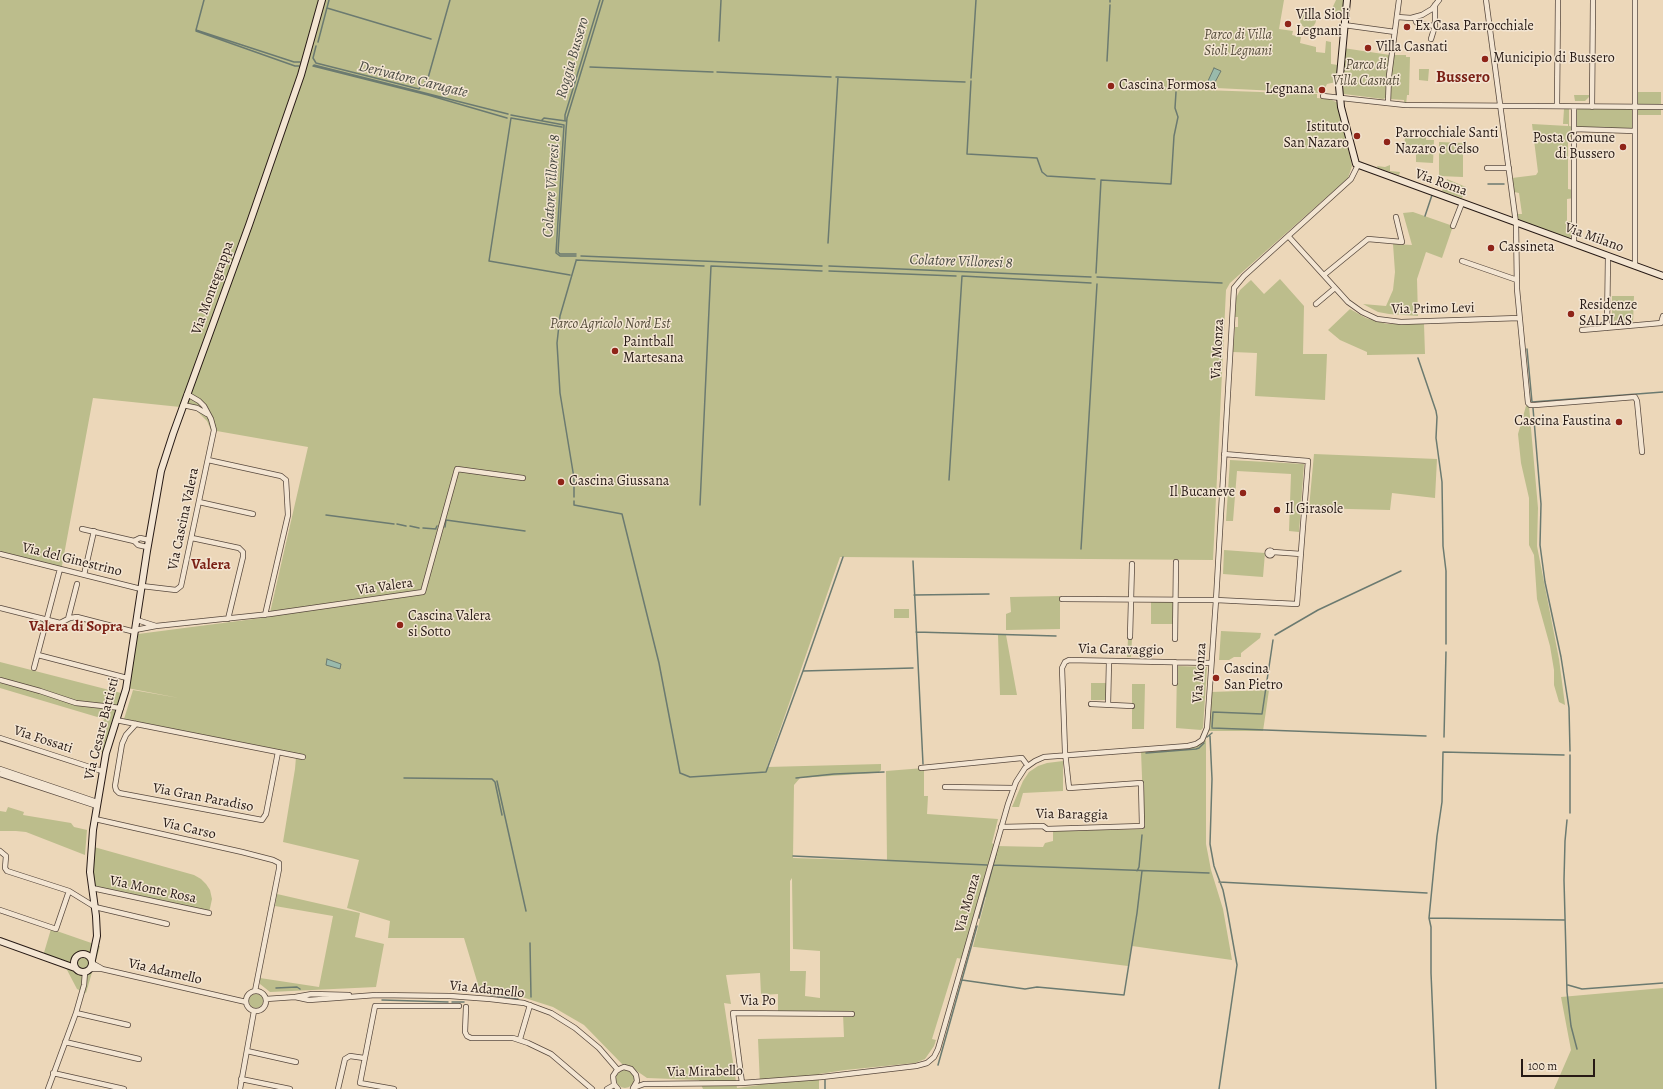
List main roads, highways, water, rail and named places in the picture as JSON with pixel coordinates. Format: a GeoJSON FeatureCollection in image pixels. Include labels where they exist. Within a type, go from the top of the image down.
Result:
{"type":"FeatureCollection","features":[{"type":"Feature","properties":{"kind":"waterway"},"geometry":{"type":"LineString","coordinates":[[204,0],[196,30],[294,62],[300,62]]}},
{"type":"Feature","properties":{"kind":"waterway"},"geometry":{"type":"LineString","coordinates":[[318,42],[329,0]]}},
{"type":"Feature","properties":{"kind":"waterway"},"geometry":{"type":"LineString","coordinates":[[425,82],[428,78],[450,0]]}},
{"type":"Feature","properties":{"kind":"waterway","name":"Roggia Bussero"},"geometry":{"type":"LineString","coordinates":[[565,121],[565,115],[600,0]]}},
{"type":"Feature","properties":{"kind":"waterway","name":"Colatore Villoresi 8"},"geometry":{"type":"LineString","coordinates":[[576,254],[560,254],[558,252],[567,118],[603,0]]}},
{"type":"Feature","properties":{"kind":"waterway"},"geometry":{"type":"LineString","coordinates":[[719,41],[721,0]]}},
{"type":"Feature","properties":{"kind":"waterway"},"geometry":{"type":"LineString","coordinates":[[971,78],[976,0]]}},
{"type":"Feature","properties":{"kind":"waterway"},"geometry":{"type":"LineString","coordinates":[[1107,61],[1110,5]]}},
{"type":"Feature","properties":{"kind":"waterway"},"geometry":{"type":"LineString","coordinates":[[327,8],[431,39]]}},
{"type":"Feature","properties":{"kind":"waterway"},"geometry":{"type":"LineString","coordinates":[[196,31],[295,66],[299,66]]}},
{"type":"Feature","properties":{"kind":"waterway","name":"Derivatore Carugate"},"geometry":{"type":"LineString","coordinates":[[316,46],[313,58],[316,63],[419,89],[421,86]]}},
{"type":"Feature","properties":{"kind":"waterway","name":"Derivatore Carugate"},"geometry":{"type":"LineString","coordinates":[[314,65],[508,114]]}},
{"type":"Feature","properties":{"kind":"waterway","name":"Derivatore Carugate"},"geometry":{"type":"LineString","coordinates":[[313,66],[428,95],[507,118]]}},
{"type":"Feature","properties":{"kind":"waterway"},"geometry":{"type":"LineString","coordinates":[[590,67],[713,72]]}},
{"type":"Feature","properties":{"kind":"waterway"},"geometry":{"type":"LineString","coordinates":[[717,72],[831,77]]}},
{"type":"Feature","properties":{"kind":"waterway"},"geometry":{"type":"LineString","coordinates":[[836,77],[965,82]]}},
{"type":"Feature","properties":{"kind":"waterway"},"geometry":{"type":"LineString","coordinates":[[828,243],[838,77]]}},
{"type":"Feature","properties":{"kind":"waterway"},"geometry":{"type":"LineString","coordinates":[[971,81],[967,154],[1037,158],[1042,172],[1047,176],[1095,179]]}},
{"type":"Feature","properties":{"kind":"waterway"},"geometry":{"type":"LineString","coordinates":[[1101,180],[1171,184],[1174,136],[1178,117],[1175,108],[1176,92]]}},
{"type":"Feature","properties":{"kind":"waterway","name":"Derivatore Carugate"},"geometry":{"type":"LineString","coordinates":[[511,115],[564,125]]}},
{"type":"Feature","properties":{"kind":"waterway"},"geometry":{"type":"LineString","coordinates":[[511,118],[489,261],[570,275]]}},
{"type":"Feature","properties":{"kind":"waterway","name":"Derivatore Carugate"},"geometry":{"type":"LineString","coordinates":[[511,118],[562,127]]}},
{"type":"Feature","properties":{"kind":"waterway"},"geometry":{"type":"LineString","coordinates":[[542,120],[544,118],[566,121]]}},
{"type":"Feature","properties":{"kind":"waterway","name":"Colatore Villoresi 8"},"geometry":{"type":"LineString","coordinates":[[564,125],[556,253],[560,256],[576,256]]}},
{"type":"Feature","properties":{"kind":"waterway"},"geometry":{"type":"LineString","coordinates":[[1096,273],[1101,180]]}},
{"type":"Feature","properties":{"kind":"waterway","name":"Colatore Villoresi 8"},"geometry":{"type":"LineString","coordinates":[[1488,184],[1504,184]]}},
{"type":"Feature","properties":{"kind":"waterway","name":"Colatore Villoresi 8"},"geometry":{"type":"LineString","coordinates":[[1425,216],[1432,195]]}},
{"type":"Feature","properties":{"kind":"waterway","name":"Colatore Villoresi 8"},"geometry":{"type":"LineString","coordinates":[[581,256],[822,266]]}},
{"type":"Feature","properties":{"kind":"waterway"},"geometry":{"type":"LineString","coordinates":[[576,260],[704,266]]}},
{"type":"Feature","properties":{"kind":"waterway"},"geometry":{"type":"LineString","coordinates":[[574,497],[574,478],[560,393],[557,343],[560,316],[576,261]]}},
{"type":"Feature","properties":{"kind":"waterway"},"geometry":{"type":"LineString","coordinates":[[700,505],[711,266],[822,271]]}},
{"type":"Feature","properties":{"kind":"waterway","name":"Colatore Villoresi 8"},"geometry":{"type":"LineString","coordinates":[[829,266],[1091,277]]}},
{"type":"Feature","properties":{"kind":"waterway"},"geometry":{"type":"LineString","coordinates":[[829,271],[956,276]]}},
{"type":"Feature","properties":{"kind":"waterway"},"geometry":{"type":"LineString","coordinates":[[949,480],[962,276],[1091,283]]}},
{"type":"Feature","properties":{"kind":"waterway","name":"Colatore Villoresi 8"},"geometry":{"type":"LineString","coordinates":[[1097,277],[1222,283]]}},
{"type":"Feature","properties":{"kind":"waterway"},"geometry":{"type":"LineString","coordinates":[[1081,549],[1097,284]]}},
{"type":"Feature","properties":{"kind":"waterway"},"geometry":{"type":"LineString","coordinates":[[1527,349],[1532,402],[1663,392]]}},
{"type":"Feature","properties":{"kind":"waterway"},"geometry":{"type":"LineString","coordinates":[[1418,358],[1437,417],[1436,438],[1442,482],[1443,546],[1446,571],[1446,644]]}},
{"type":"Feature","properties":{"kind":"waterway"},"geometry":{"type":"LineString","coordinates":[[1533,408],[1541,504],[1540,545],[1545,582],[1561,657],[1569,708],[1570,751]]}},
{"type":"Feature","properties":{"kind":"waterway"},"geometry":{"type":"LineString","coordinates":[[574,501],[574,505],[622,514],[659,663],[680,773],[690,777],[766,772],[843,557]]}},
{"type":"Feature","properties":{"kind":"waterway"},"geometry":{"type":"LineString","coordinates":[[326,515],[394,524]]}},
{"type":"Feature","properties":{"kind":"waterway"},"geometry":{"type":"LineString","coordinates":[[445,527],[446,520],[525,531]]}},
{"type":"Feature","properties":{"kind":"waterway"},"geometry":{"type":"LineString","coordinates":[[397,524],[406,526]]}},
{"type":"Feature","properties":{"kind":"waterway"},"geometry":{"type":"LineString","coordinates":[[410,526],[419,528]]}},
{"type":"Feature","properties":{"kind":"waterway"},"geometry":{"type":"LineString","coordinates":[[423,528],[436,529]]}},
{"type":"Feature","properties":{"kind":"waterway"},"geometry":{"type":"LineString","coordinates":[[913,561],[923,764]]}},
{"type":"Feature","properties":{"kind":"waterway"},"geometry":{"type":"LineString","coordinates":[[1275,635],[1318,610],[1401,571]]}},
{"type":"Feature","properties":{"kind":"waterway"},"geometry":{"type":"LineString","coordinates":[[914,595],[989,594]]}},
{"type":"Feature","properties":{"kind":"waterway"},"geometry":{"type":"LineString","coordinates":[[916,632],[1056,636]]}},
{"type":"Feature","properties":{"kind":"waterway"},"geometry":{"type":"LineString","coordinates":[[1212,727],[1213,712],[1262,714],[1273,640]]}},
{"type":"Feature","properties":{"kind":"waterway"},"geometry":{"type":"LineString","coordinates":[[1444,737],[1446,652]]}},
{"type":"Feature","properties":{"kind":"waterway"},"geometry":{"type":"LineString","coordinates":[[803,671],[913,668]]}},
{"type":"Feature","properties":{"kind":"waterway"},"geometry":{"type":"LineString","coordinates":[[1212,728],[1426,736]]}},
{"type":"Feature","properties":{"kind":"waterway"},"geometry":{"type":"LineString","coordinates":[[1207,737],[1212,733]]}},
{"type":"Feature","properties":{"kind":"waterway"},"geometry":{"type":"LineString","coordinates":[[1210,736],[1212,779],[1210,844],[1214,866],[1223,890],[1237,965],[1219,1089]]}},
{"type":"Feature","properties":{"kind":"waterway"},"geometry":{"type":"LineString","coordinates":[[1146,753],[1196,749],[1204,743]]}},
{"type":"Feature","properties":{"kind":"waterway"},"geometry":{"type":"LineString","coordinates":[[1564,755],[1443,752],[1442,802],[1429,918],[1565,920]]}},
{"type":"Feature","properties":{"kind":"waterway"},"geometry":{"type":"LineString","coordinates":[[1570,755],[1570,813]]}},
{"type":"Feature","properties":{"kind":"waterway"},"geometry":{"type":"LineString","coordinates":[[796,778],[834,774],[884,772]]}},
{"type":"Feature","properties":{"kind":"waterway"},"geometry":{"type":"LineString","coordinates":[[404,778],[492,779],[495,782],[502,815]]}},
{"type":"Feature","properties":{"kind":"waterway"},"geometry":{"type":"LineString","coordinates":[[497,781],[526,911]]}},
{"type":"Feature","properties":{"kind":"waterway"},"geometry":{"type":"LineString","coordinates":[[1567,820],[1564,880],[1567,992],[1571,1026],[1577,1049]]}},
{"type":"Feature","properties":{"kind":"waterway"},"geometry":{"type":"LineString","coordinates":[[1137,871],[1139,867],[1142,835]]}},
{"type":"Feature","properties":{"kind":"waterway"},"geometry":{"type":"LineString","coordinates":[[979,918],[996,854]]}},
{"type":"Feature","properties":{"kind":"waterway"},"geometry":{"type":"LineString","coordinates":[[793,856],[987,865]]}},
{"type":"Feature","properties":{"kind":"waterway"},"geometry":{"type":"LineString","coordinates":[[993,865],[1209,873]]}},
{"type":"Feature","properties":{"kind":"waterway"},"geometry":{"type":"LineString","coordinates":[[962,980],[1025,989],[1037,987],[1124,995],[1142,871]]}},
{"type":"Feature","properties":{"kind":"waterway"},"geometry":{"type":"LineString","coordinates":[[1219,882],[1427,893]]}},
{"type":"Feature","properties":{"kind":"waterway"},"geometry":{"type":"LineString","coordinates":[[1429,918],[1431,927],[1431,973],[1436,1089]]}},
{"type":"Feature","properties":{"kind":"waterway"},"geometry":{"type":"LineString","coordinates":[[938,1065],[977,926]]}},
{"type":"Feature","properties":{"kind":"waterway"},"geometry":{"type":"LineString","coordinates":[[530,943],[531,997]]}},
{"type":"Feature","properties":{"kind":"waterway"},"geometry":{"type":"LineString","coordinates":[[1568,985],[1582,989],[1663,983]]}},
{"type":"Feature","properties":{"kind":"waterway"},"geometry":{"type":"LineString","coordinates":[[276,988],[297,987],[300,989]]}},
{"type":"Feature","properties":{"kind":"waterway"},"geometry":{"type":"LineString","coordinates":[[491,995],[518,999]]}},
{"type":"Feature","properties":{"kind":"waterway"},"geometry":{"type":"LineString","coordinates":[[382,1000],[448,1002]]}},
{"type":"Feature","properties":{"kind":"waterway"},"geometry":{"type":"LineString","coordinates":[[452,1002],[464,1002]]}},
{"type":"Feature","properties":{"kind":"waterway"},"geometry":{"type":"LineString","coordinates":[[825,1080],[825,1089]]}},
{"type":"Feature","properties":{"kind":"place","name":"Villa Sioli Legnani"},"geometry":{"type":"Point","coordinates":[1288,24]}},
{"type":"Feature","properties":{"kind":"place","name":"Ex Casa Parrocchiale"},"geometry":{"type":"Point","coordinates":[1407,27]}},
{"type":"Feature","properties":{"kind":"place","name":"Villa Casnati"},"geometry":{"type":"Point","coordinates":[1368,48]}},
{"type":"Feature","properties":{"kind":"place","name":"Municipio di Bussero"},"geometry":{"type":"Point","coordinates":[1485,59]}},
{"type":"Feature","properties":{"kind":"place","name":"Cascina Formosa"},"geometry":{"type":"Point","coordinates":[1111,86]}},
{"type":"Feature","properties":{"kind":"place","name":"Legnana"},"geometry":{"type":"Point","coordinates":[1322,90]}},
{"type":"Feature","properties":{"kind":"place","name":"Istituto San Nazaro"},"geometry":{"type":"Point","coordinates":[1357,136]}},
{"type":"Feature","properties":{"kind":"place","name":"Parrocchiale Santi Nazaro e Celso"},"geometry":{"type":"Point","coordinates":[1387,142]}},
{"type":"Feature","properties":{"kind":"place","name":"Posta Comune di Bussero"},"geometry":{"type":"Point","coordinates":[1623,147]}},
{"type":"Feature","properties":{"kind":"place","name":"Cassineta"},"geometry":{"type":"Point","coordinates":[1491,248]}},
{"type":"Feature","properties":{"kind":"place","name":"Residenze SALPLAS"},"geometry":{"type":"Point","coordinates":[1571,314]}},
{"type":"Feature","properties":{"kind":"place","name":"Paintball Martesana"},"geometry":{"type":"Point","coordinates":[615,351]}},
{"type":"Feature","properties":{"kind":"place","name":"Cascina Faustina"},"geometry":{"type":"Point","coordinates":[1619,422]}},
{"type":"Feature","properties":{"kind":"place","name":"Cascina Giussana"},"geometry":{"type":"Point","coordinates":[561,482]}},
{"type":"Feature","properties":{"kind":"place","name":"Il Bucaneve"},"geometry":{"type":"Point","coordinates":[1243,493]}},
{"type":"Feature","properties":{"kind":"place","name":"Il Girasole"},"geometry":{"type":"Point","coordinates":[1277,510]}},
{"type":"Feature","properties":{"kind":"place","name":"Cascina Valera si Sotto"},"geometry":{"type":"Point","coordinates":[400,625]}},
{"type":"Feature","properties":{"kind":"place","name":"Cascina San Pietro"},"geometry":{"type":"Point","coordinates":[1216,678]}},
{"type":"Feature","properties":{"kind":"district","name":"Bussero"},"geometry":{"type":"Point","coordinates":[1463,78]}},
{"type":"Feature","properties":{"kind":"district","name":"Valera"},"geometry":{"type":"Point","coordinates":[211,565]}},
{"type":"Feature","properties":{"kind":"district","name":"Valera di Sopra"},"geometry":{"type":"Point","coordinates":[76,627]}},
{"type":"Feature","properties":{"kind":"park label","name":"Parco di Villa Sioli Legnani"},"geometry":{"type":"Point","coordinates":[1238,44]}},
{"type":"Feature","properties":{"kind":"park label","name":"Parco di Villa Casnati"},"geometry":{"type":"Point","coordinates":[1366,74]}},
{"type":"Feature","properties":{"kind":"park label","name":"Parco Agricolo Nord Est"},"geometry":{"type":"Point","coordinates":[610,325]}}]}
